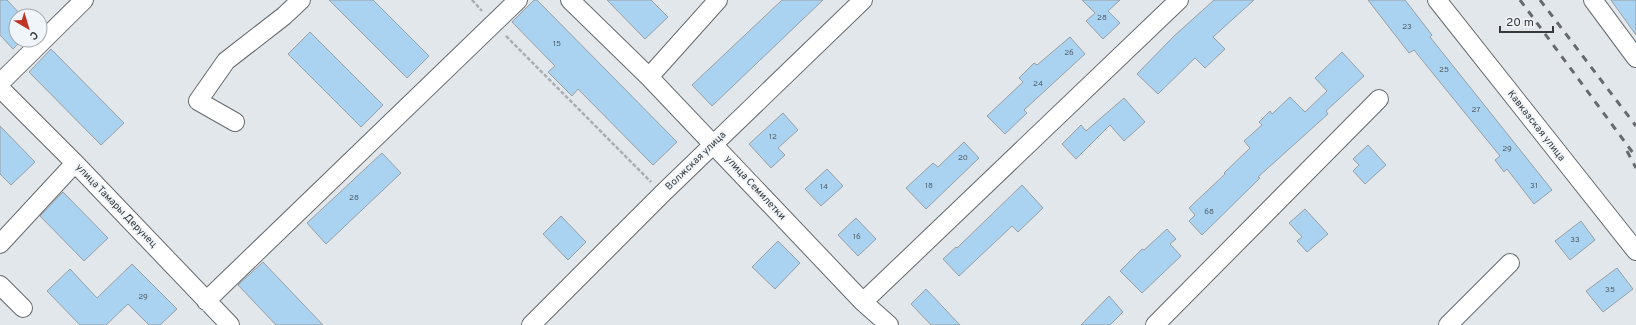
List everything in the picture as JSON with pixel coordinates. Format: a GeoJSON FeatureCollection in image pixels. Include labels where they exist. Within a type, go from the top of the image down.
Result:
{"type":"FeatureCollection","features":[{"type":"Feature","properties":{"kind":"street"},"geometry":{"type":"LineString","coordinates":[[0,83],[84,0]]}},
{"type":"Feature","properties":{"kind":"street"},"geometry":{"type":"LineString","coordinates":[[235,122],[198,101],[226,61],[284,16],[301,0]]}},
{"type":"Feature","properties":{"kind":"street"},"geometry":{"type":"LineString","coordinates":[[206,300],[518,0]]}},
{"type":"Feature","properties":{"kind":"street","name":"улица Семилетки"},"geometry":{"type":"LineString","coordinates":[[570,0],[649,77],[863,302],[889,325]]}},
{"type":"Feature","properties":{"kind":"street"},"geometry":{"type":"LineString","coordinates":[[649,77],[718,0]]}},
{"type":"Feature","properties":{"kind":"street","name":"Волжская улица"},"geometry":{"type":"LineString","coordinates":[[531,325],[713,144],[863,0]]}},
{"type":"Feature","properties":{"kind":"street"},"geometry":{"type":"LineString","coordinates":[[863,302],[1179,0]]}},
{"type":"Feature","properties":{"kind":"street","name":"Кавказская улица"},"geometry":{"type":"LineString","coordinates":[[1437,0],[1636,252]]}},
{"type":"Feature","properties":{"kind":"street"},"geometry":{"type":"LineString","coordinates":[[1593,0],[1636,58]]}},
{"type":"Feature","properties":{"kind":"street","name":"улица Тамары Дерунец"},"geometry":{"type":"LineString","coordinates":[[0,88],[75,163],[230,325]]}},
{"type":"Feature","properties":{"kind":"street"},"geometry":{"type":"LineString","coordinates":[[1155,325],[1379,99]]}},
{"type":"Feature","properties":{"kind":"street"},"geometry":{"type":"LineString","coordinates":[[0,244],[75,163]]}},
{"type":"Feature","properties":{"kind":"street"},"geometry":{"type":"LineString","coordinates":[[1448,325],[1510,264]]}},
{"type":"Feature","properties":{"kind":"street"},"geometry":{"type":"LineString","coordinates":[[0,284],[22,308]]}},
{"type":"Feature","properties":{"kind":"path"},"geometry":{"type":"LineString","coordinates":[[472,0],[663,193]]}},
{"type":"Feature","properties":{"kind":"building"},"geometry":{"type":"Polygon","coordinates":[[[0,0],[7,0],[14,8],[8,8],[8,44],[0,35],[0,0]]]}},
{"type":"Feature","properties":{"kind":"building"},"geometry":{"type":"Polygon","coordinates":[[[329,0],[373,0],[429,56],[407,78],[329,0]]]}},
{"type":"Feature","properties":{"kind":"building"},"geometry":{"type":"Polygon","coordinates":[[[534,0],[537,0],[677,142],[653,165],[578,89],[572,96],[548,72],[555,66],[512,22],[534,0]]]}},
{"type":"Feature","properties":{"kind":"building"},"geometry":{"type":"Polygon","coordinates":[[[607,0],[651,0],[668,17],[645,39],[607,0]]]}},
{"type":"Feature","properties":{"kind":"building"},"geometry":{"type":"Polygon","coordinates":[[[782,0],[823,0],[712,106],[692,85],[782,0]]]}},
{"type":"Feature","properties":{"kind":"building"},"geometry":{"type":"Polygon","coordinates":[[[1082,0],[1120,0],[1108,11],[1120,23],[1103,39],[1086,21],[1095,13],[1082,0]]]}},
{"type":"Feature","properties":{"kind":"building"},"geometry":{"type":"Polygon","coordinates":[[[1214,0],[1254,0],[1213,37],[1225,49],[1205,68],[1195,58],[1158,94],[1137,74],[1174,36],[1214,0]]]}},
{"type":"Feature","properties":{"kind":"building"},"geometry":{"type":"Polygon","coordinates":[[[1368,0],[1405,0],[1432,35],[1430,37],[1552,190],[1534,204],[1507,169],[1504,172],[1495,160],[1500,156],[1414,50],[1409,53],[1368,0]]]}},
{"type":"Feature","properties":{"kind":"building"},"geometry":{"type":"Polygon","coordinates":[[[1611,0],[1636,0],[1636,35],[1611,0]]]}},
{"type":"Feature","properties":{"kind":"building"},"geometry":{"type":"Polygon","coordinates":[[[310,32],[383,105],[361,127],[288,54],[310,32]]]}},
{"type":"Feature","properties":{"kind":"building"},"geometry":{"type":"Polygon","coordinates":[[[1070,37],[1085,54],[1024,110],[1027,113],[1005,134],[987,116],[1023,82],[1019,78],[1034,63],[1037,65],[1070,37]]]}},
{"type":"Feature","properties":{"kind":"building"},"geometry":{"type":"Polygon","coordinates":[[[51,49],[124,123],[101,145],[29,72],[51,49]]]}},
{"type":"Feature","properties":{"kind":"building"},"geometry":{"type":"Polygon","coordinates":[[[1342,52],[1364,76],[1326,111],[1328,114],[1258,177],[1260,178],[1202,235],[1189,221],[1195,215],[1189,208],[1250,148],[1244,141],[1262,125],[1259,122],[1270,111],[1272,114],[1290,97],[1305,112],[1327,91],[1315,78],[1342,52]]]}},
{"type":"Feature","properties":{"kind":"building"},"geometry":{"type":"Polygon","coordinates":[[[1124,98],[1145,122],[1124,141],[1110,125],[1076,159],[1062,144],[1081,125],[1086,131],[1124,98]]]}},
{"type":"Feature","properties":{"kind":"building"},"geometry":{"type":"Polygon","coordinates":[[[783,113],[798,130],[778,148],[785,155],[771,168],[749,144],[783,113]]]}},
{"type":"Feature","properties":{"kind":"building"},"geometry":{"type":"Polygon","coordinates":[[[0,126],[35,162],[11,185],[0,174],[0,126]]]}},
{"type":"Feature","properties":{"kind":"building"},"geometry":{"type":"Polygon","coordinates":[[[964,142],[979,158],[926,209],[906,188],[933,163],[938,167],[964,142]]]}},
{"type":"Feature","properties":{"kind":"building"},"geometry":{"type":"Polygon","coordinates":[[[1368,145],[1386,165],[1365,184],[1353,171],[1359,165],[1353,159],[1368,145]]]}},
{"type":"Feature","properties":{"kind":"building"},"geometry":{"type":"Polygon","coordinates":[[[382,153],[401,173],[326,244],[307,223],[382,153]]]}},
{"type":"Feature","properties":{"kind":"building"},"geometry":{"type":"Polygon","coordinates":[[[827,169],[843,186],[821,206],[805,189],[827,169]]]}},
{"type":"Feature","properties":{"kind":"building"},"geometry":{"type":"Polygon","coordinates":[[[1022,185],[1043,208],[1018,232],[1012,226],[959,276],[943,259],[956,247],[957,248],[1022,185]]]}},
{"type":"Feature","properties":{"kind":"building"},"geometry":{"type":"Polygon","coordinates":[[[63,192],[108,238],[84,261],[40,216],[63,192]]]}},
{"type":"Feature","properties":{"kind":"building"},"geometry":{"type":"Polygon","coordinates":[[[1305,209],[1328,234],[1307,252],[1297,241],[1302,237],[1289,223],[1305,209]]]}},
{"type":"Feature","properties":{"kind":"building"},"geometry":{"type":"Polygon","coordinates":[[[561,216],[586,242],[568,260],[543,234],[561,216]]]}},
{"type":"Feature","properties":{"kind":"building"},"geometry":{"type":"Polygon","coordinates":[[[856,218],[876,239],[858,256],[838,235],[856,218]]]}},
{"type":"Feature","properties":{"kind":"building"},"geometry":{"type":"Polygon","coordinates":[[[1581,221],[1595,240],[1570,260],[1555,241],[1581,221]]]}},
{"type":"Feature","properties":{"kind":"building"},"geometry":{"type":"Polygon","coordinates":[[[1167,229],[1176,239],[1170,244],[1181,256],[1142,293],[1120,271],[1142,249],[1144,250],[1167,229]]]}},
{"type":"Feature","properties":{"kind":"building"},"geometry":{"type":"Polygon","coordinates":[[[778,241],[800,263],[775,289],[752,267],[778,241]]]}},
{"type":"Feature","properties":{"kind":"building"},"geometry":{"type":"Polygon","coordinates":[[[263,262],[323,325],[276,325],[238,285],[263,262]]]}},
{"type":"Feature","properties":{"kind":"building"},"geometry":{"type":"Polygon","coordinates":[[[132,264],[177,309],[160,325],[149,325],[128,304],[106,325],[80,325],[47,291],[70,269],[97,298],[132,264]]]}},
{"type":"Feature","properties":{"kind":"building"},"geometry":{"type":"Polygon","coordinates":[[[1617,268],[1633,289],[1603,312],[1586,291],[1617,268]]]}},
{"type":"Feature","properties":{"kind":"building"},"geometry":{"type":"Polygon","coordinates":[[[926,289],[960,325],[931,325],[911,304],[926,289]]]}},
{"type":"Feature","properties":{"kind":"building"},"geometry":{"type":"Polygon","coordinates":[[[1109,296],[1123,312],[1110,325],[1081,325],[1109,296]]]}},
{"type":"Feature","properties":{"kind":"railway"},"geometry":{"type":"LineString","coordinates":[[1520,0],[1636,157]]}},
{"type":"Feature","properties":{"kind":"railway"},"geometry":{"type":"LineString","coordinates":[[1540,0],[1636,126]]}},
{"type":"Feature","properties":{"kind":"railway"},"geometry":{"type":"LineString","coordinates":[[1627,151],[1636,168]]}}]}
